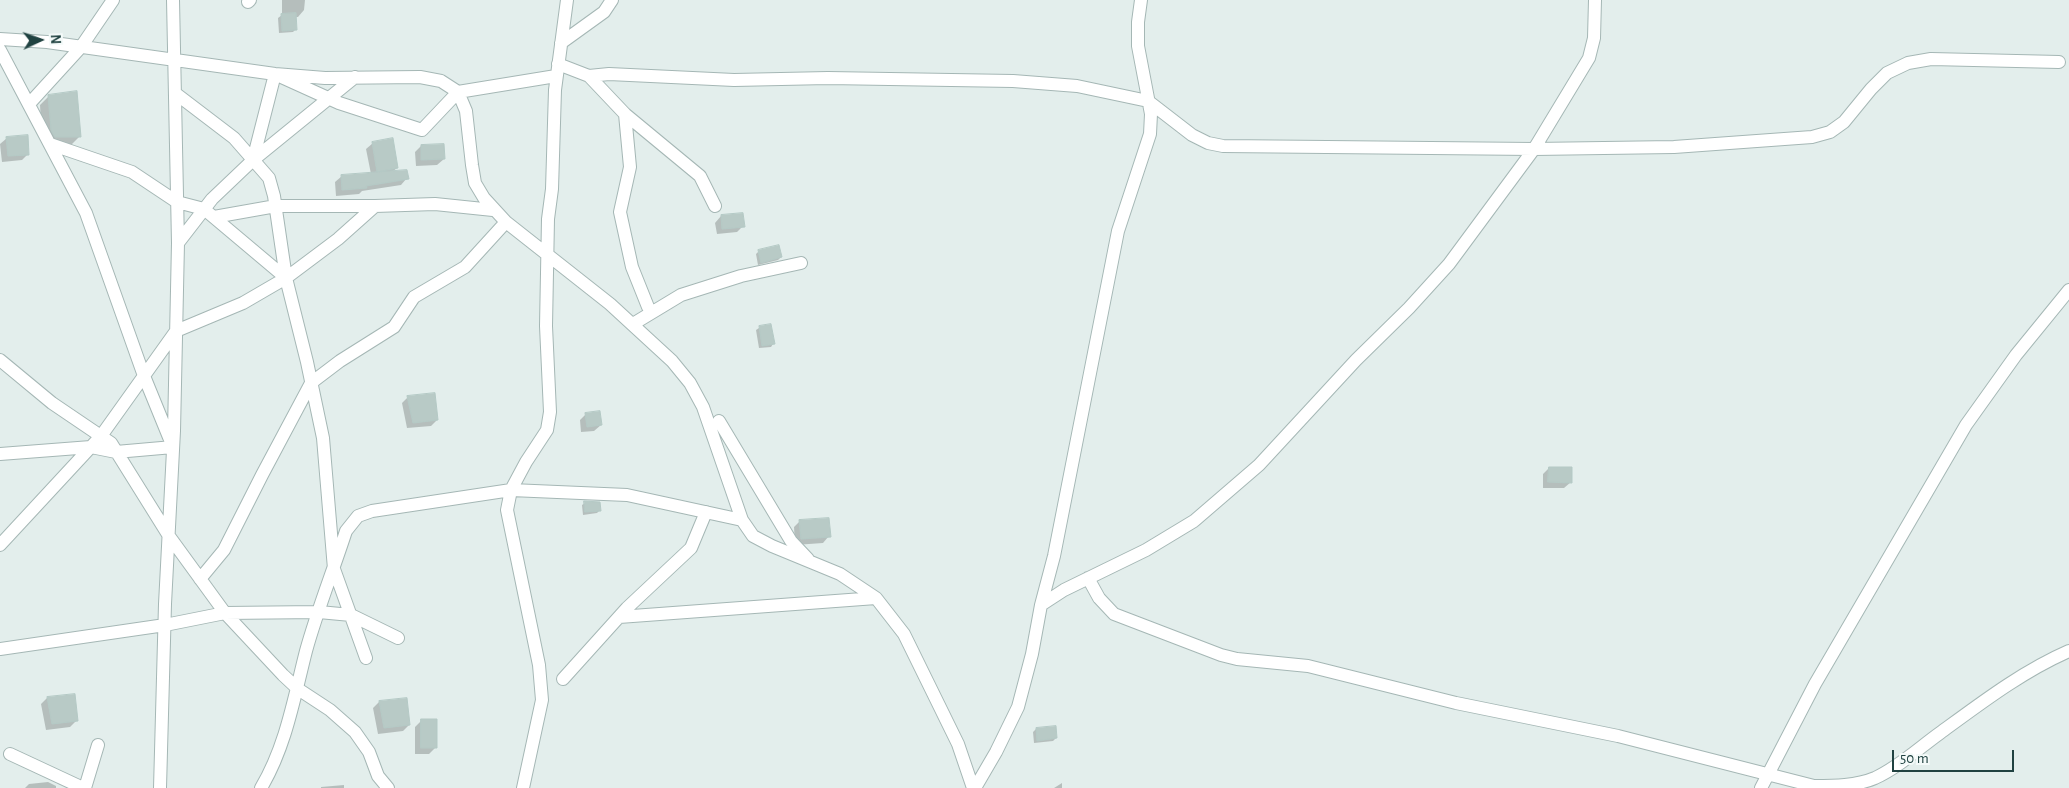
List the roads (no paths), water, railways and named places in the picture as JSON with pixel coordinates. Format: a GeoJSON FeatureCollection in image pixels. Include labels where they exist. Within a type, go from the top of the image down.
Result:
{"type":"FeatureCollection","features":[{"type":"Feature","properties":{"kind":"street"},"geometry":{"type":"LineString","coordinates":[[29,104],[81,47],[113,0]]}},
{"type":"Feature","properties":{"kind":"street"},"geometry":{"type":"LineString","coordinates":[[160,788],[173,446],[178,243],[173,0]]}},
{"type":"Feature","properties":{"kind":"street"},"geometry":{"type":"LineString","coordinates":[[555,0],[564,17]]}},
{"type":"Feature","properties":{"kind":"street"},"geometry":{"type":"LineString","coordinates":[[523,788],[542,700],[539,665],[524,587],[510,531],[508,510],[511,490],[526,462],[547,430],[550,412],[546,326],[548,253],[557,70],[566,0]]}},
{"type":"Feature","properties":{"kind":"street"},"geometry":{"type":"LineString","coordinates":[[560,43],[604,12],[612,0]]}},
{"type":"Feature","properties":{"kind":"street"},"geometry":{"type":"LineString","coordinates":[[974,788],[996,752],[1018,707],[1032,654],[1040,605],[1054,556],[1118,231],[1150,134],[1152,123],[1138,46],[1138,22],[1141,0]]}},
{"type":"Feature","properties":{"kind":"street"},"geometry":{"type":"LineString","coordinates":[[1040,605],[1064,590],[1146,550],[1194,521],[1259,465],[1356,360],[1410,308],[1449,264],[1534,149],[1589,58],[1594,38],[1595,0]]}},
{"type":"Feature","properties":{"kind":"street"},"geometry":{"type":"LineString","coordinates":[[0,39],[47,42],[275,74],[420,77],[441,81],[458,92],[466,111],[476,184],[493,210],[610,304],[672,360],[690,383],[703,408],[742,520],[753,536],[772,546],[840,574],[876,598],[904,634],[958,744],[974,788]]}},
{"type":"Feature","properties":{"kind":"street"},"geometry":{"type":"LineString","coordinates":[[0,50],[86,213],[144,376],[173,446]]}},
{"type":"Feature","properties":{"kind":"street"},"geometry":{"type":"LineString","coordinates":[[275,74],[330,99],[422,130],[458,92],[557,70],[589,76],[609,74],[734,80],[828,78],[1013,81],[1077,86],[1148,101],[1192,135],[1208,143],[1223,146],[1534,149],[1674,147],[1812,136],[1830,132],[1844,122],[1887,73],[1908,63],[1932,59],[2059,62]]}},
{"type":"Feature","properties":{"kind":"street"},"geometry":{"type":"LineString","coordinates":[[253,160],[275,74]]}},
{"type":"Feature","properties":{"kind":"street"},"geometry":{"type":"LineString","coordinates":[[589,76],[625,114],[700,176],[715,206]]}},
{"type":"Feature","properties":{"kind":"street"},"geometry":{"type":"LineString","coordinates":[[178,243],[209,213],[212,199],[253,160],[330,99],[354,77]]}},
{"type":"Feature","properties":{"kind":"street"},"geometry":{"type":"LineString","coordinates":[[175,93],[234,138],[269,178],[276,206],[286,278],[323,438],[334,569],[366,658]]}},
{"type":"Feature","properties":{"kind":"street"},"geometry":{"type":"LineString","coordinates":[[625,114],[630,167],[620,212],[632,267],[648,307]]}},
{"type":"Feature","properties":{"kind":"street"},"geometry":{"type":"LineString","coordinates":[[50,144],[132,172],[177,202],[209,213],[286,278]]}},
{"type":"Feature","properties":{"kind":"street"},"geometry":{"type":"LineString","coordinates":[[209,213],[276,206],[435,204],[493,210]]}},
{"type":"Feature","properties":{"kind":"street"},"geometry":{"type":"LineString","coordinates":[[2,542],[101,436],[176,331],[243,303],[286,278],[338,239],[375,206]]}},
{"type":"Feature","properties":{"kind":"street"},"geometry":{"type":"LineString","coordinates":[[200,579],[224,550],[311,384],[340,361],[394,327],[414,297],[465,267],[506,222]]}},
{"type":"Feature","properties":{"kind":"street"},"geometry":{"type":"LineString","coordinates":[[633,324],[681,295],[741,276],[801,263]]}},
{"type":"Feature","properties":{"kind":"street"},"geometry":{"type":"LineString","coordinates":[[1761,788],[1770,774],[1814,684],[1966,425],[2016,355],[2069,290]]}},
{"type":"Feature","properties":{"kind":"street"},"geometry":{"type":"LineString","coordinates":[[0,360],[52,403],[110,443],[169,536],[224,614],[246,639],[298,689],[330,710],[355,732],[368,752],[378,776],[388,788]]}},
{"type":"Feature","properties":{"kind":"street"},"geometry":{"type":"LineString","coordinates":[[719,421],[791,541],[811,562]]}},
{"type":"Feature","properties":{"kind":"street"},"geometry":{"type":"LineString","coordinates":[[0,454],[91,447],[116,452],[173,446]]}},
{"type":"Feature","properties":{"kind":"street"},"geometry":{"type":"LineString","coordinates":[[261,788],[277,758],[298,689],[306,651],[346,531],[358,516],[372,511],[511,490],[627,495],[742,520]]}},
{"type":"Feature","properties":{"kind":"street"},"geometry":{"type":"LineString","coordinates":[[563,679],[619,617],[691,548],[706,512]]}},
{"type":"Feature","properties":{"kind":"street"},"geometry":{"type":"LineString","coordinates":[[1088,578],[1099,598],[1114,614],[1229,657],[1308,666],[1456,703],[1618,736],[1814,786],[1842,786],[1873,779],[1895,767],[1998,692],[2054,657],[2069,651]]}},
{"type":"Feature","properties":{"kind":"street"},"geometry":{"type":"LineString","coordinates":[[619,617],[876,598]]}},
{"type":"Feature","properties":{"kind":"street"},"geometry":{"type":"LineString","coordinates":[[0,649],[165,625],[224,614],[318,612],[351,616],[398,638]]}},
{"type":"Feature","properties":{"kind":"street"},"geometry":{"type":"LineString","coordinates":[[10,754],[84,788],[98,745]]}}]}
